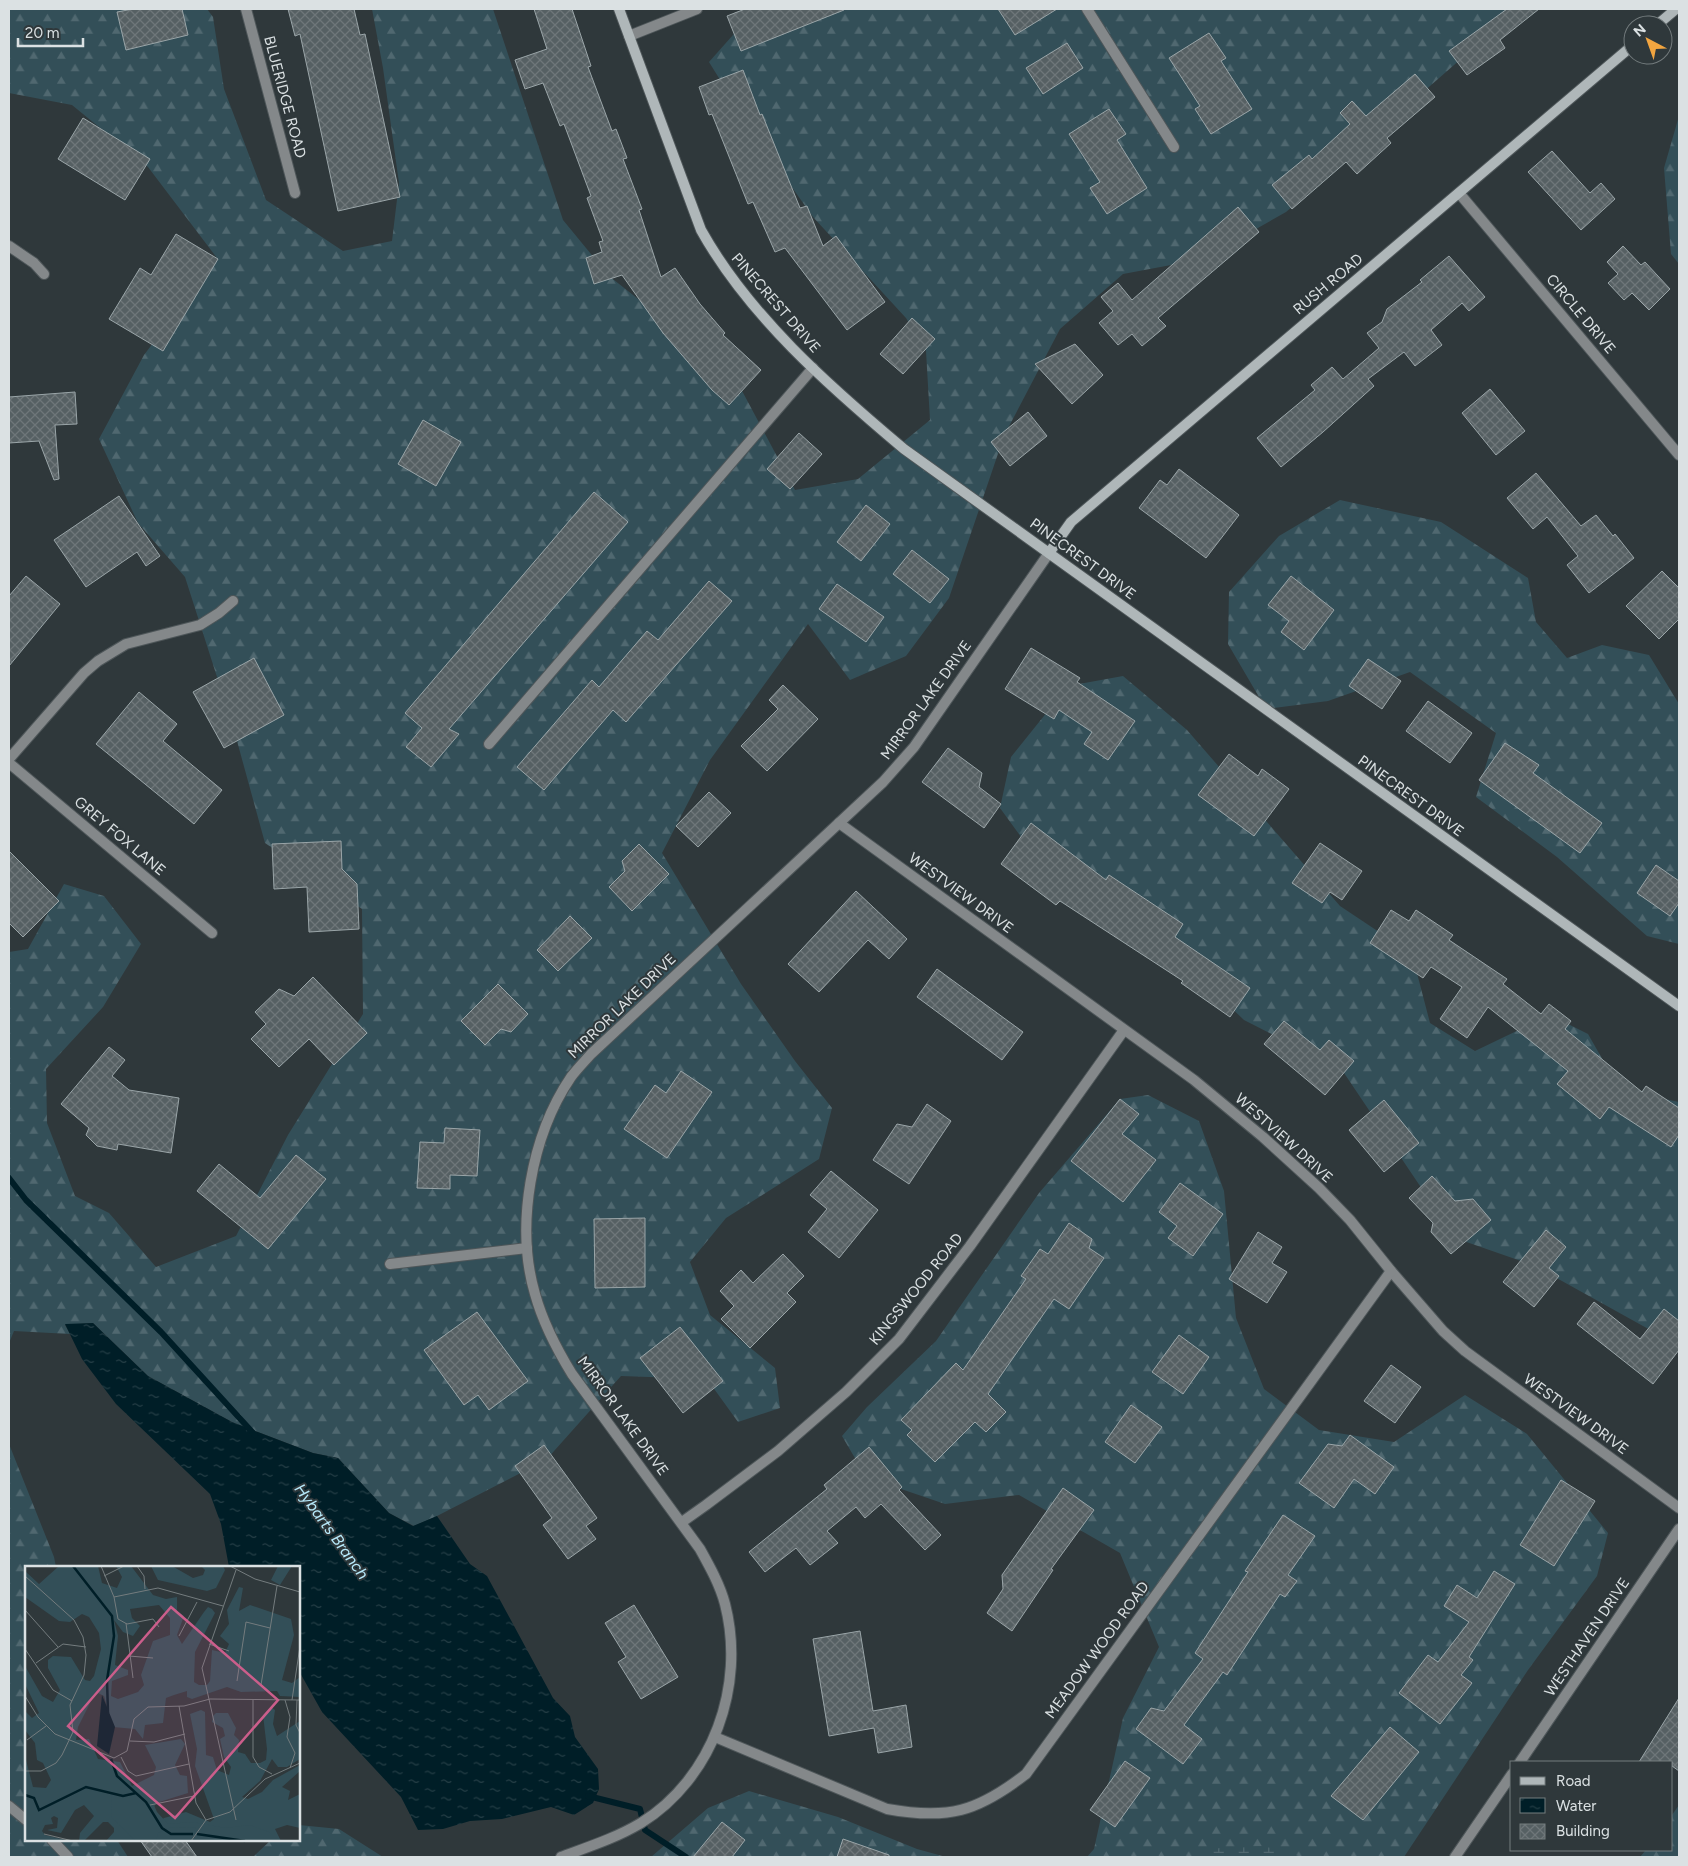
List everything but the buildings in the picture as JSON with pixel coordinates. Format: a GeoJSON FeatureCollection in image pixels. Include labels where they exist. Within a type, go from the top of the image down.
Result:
{"type":"FeatureCollection","features":[{"type":"Feature","properties":{"kind":"street","name":"BLUERIDGE ROAD"},"geometry":{"type":"LineString","coordinates":[[246,9],[296,193]]}},
{"type":"Feature","properties":{"kind":"street","name":"PINECREST DRIVE"},"geometry":{"type":"LineString","coordinates":[[619,9],[701,230],[716,256],[753,303],[793,348],[846,400],[904,449],[1679,1006]]}},
{"type":"Feature","properties":{"kind":"street"},"geometry":{"type":"LineString","coordinates":[[629,36],[697,9]]}},
{"type":"Feature","properties":{"kind":"street"},"geometry":{"type":"LineString","coordinates":[[1087,9],[1174,147]]}},
{"type":"Feature","properties":{"kind":"street","name":"RUSH ROAD"},"geometry":{"type":"LineString","coordinates":[[1049,553],[1071,522],[1623,53]]}},
{"type":"Feature","properties":{"kind":"street","name":"CIRCLE DRIVE"},"geometry":{"type":"LineString","coordinates":[[1459,192],[1679,454]]}},
{"type":"Feature","properties":{"kind":"street"},"geometry":{"type":"LineString","coordinates":[[9,246],[34,263],[44,274]]}},
{"type":"Feature","properties":{"kind":"street"},"geometry":{"type":"LineString","coordinates":[[489,744],[813,368]]}},
{"type":"Feature","properties":{"kind":"street","name":"MIRROR LAKE DRIVE"},"geometry":{"type":"LineString","coordinates":[[561,1857],[616,1837],[642,1822],[666,1804],[686,1782],[704,1758],[715,1737],[728,1693],[732,1663],[730,1633],[725,1604],[714,1576],[700,1549],[572,1374],[556,1348],[544,1321],[534,1292],[527,1248],[527,1203],[532,1173],[544,1130],[556,1103],[572,1077],[598,1047],[883,782],[914,747],[1049,553]]}},
{"type":"Feature","properties":{"kind":"street"},"geometry":{"type":"LineString","coordinates":[[9,761],[84,673],[98,661],[126,644],[200,625],[233,601]]}},
{"type":"Feature","properties":{"kind":"street","name":"GREY FOX LANE"},"geometry":{"type":"LineString","coordinates":[[9,761],[212,933]]}},
{"type":"Feature","properties":{"kind":"street","name":"WESTVIEW DRIVE"},"geometry":{"type":"LineString","coordinates":[[839,823],[1194,1080],[1263,1137],[1319,1188],[1350,1220],[1443,1331],[1465,1352],[1679,1508]]}},
{"type":"Feature","properties":{"kind":"street","name":"KINGSWOOD ROAD"},"geometry":{"type":"LineString","coordinates":[[682,1522],[778,1451],[846,1392],[899,1339],[970,1246],[1124,1030]]}},
{"type":"Feature","properties":{"kind":"street"},"geometry":{"type":"LineString","coordinates":[[390,1264],[527,1248]]}},
{"type":"Feature","properties":{"kind":"street","name":"MEADOW WOOD ROAD"},"geometry":{"type":"LineString","coordinates":[[715,1737],[887,1809],[916,1814],[946,1813],[989,1800],[1002,1793],[1026,1774],[1391,1271]]}},
{"type":"Feature","properties":{"kind":"street","name":"WESTHAVEN DRIVE"},"geometry":{"type":"LineString","coordinates":[[1521,1761],[1679,1529]]}},
{"type":"Feature","properties":{"kind":"street"},"geometry":{"type":"LineString","coordinates":[[1455,1857],[1510,1777]]}},
{"type":"Feature","properties":{"kind":"street"},"geometry":{"type":"LineString","coordinates":[[9,1806],[25,1819]]}},
{"type":"Feature","properties":{"kind":"street"},"geometry":{"type":"LineString","coordinates":[[53,1841],[68,1857]]}},
{"type":"Feature","properties":{"kind":"green space"},"geometry":{"type":"Polygon","coordinates":[[[9,9],[207,9],[213,17],[224,89],[266,200],[343,251],[392,241],[399,183],[383,68],[372,9],[493,9],[563,220],[609,276],[733,374],[795,490],[858,479],[930,420],[926,351],[906,318],[813,217],[750,128],[709,62],[741,26],[783,15],[817,9],[1518,9],[1286,212],[1203,259],[1123,274],[1060,329],[1004,436],[949,598],[906,656],[850,680],[808,624],[710,760],[662,853],[741,984],[795,1061],[832,1108],[819,1159],[726,1218],[690,1262],[710,1315],[775,1368],[780,1408],[738,1422],[707,1379],[621,1376],[546,1460],[414,1526],[389,1513],[338,1458],[313,1453],[232,1422],[148,1376],[93,1323],[65,1325],[70,1334],[14,1331],[9,1343],[9,952],[28,949],[64,884],[104,896],[141,944],[103,1007],[46,1069],[47,1123],[75,1196],[109,1213],[156,1267],[236,1236],[288,1135],[363,1014],[362,909],[265,843],[234,730],[185,577],[138,523],[99,439],[144,355],[217,258],[148,167],[72,105],[9,93],[9,9]]]}},
{"type":"Feature","properties":{"kind":"green space"},"geometry":{"type":"Polygon","coordinates":[[[1679,116],[1679,264],[1671,254],[1664,168],[1679,116]]]}},
{"type":"Feature","properties":{"kind":"green space"},"geometry":{"type":"Polygon","coordinates":[[[1340,500],[1441,522],[1528,578],[1536,622],[1567,658],[1602,645],[1649,655],[1679,704],[1679,944],[1647,936],[1557,857],[1476,797],[1496,733],[1410,672],[1328,701],[1266,709],[1228,644],[1229,592],[1279,536],[1340,500]]]}},
{"type":"Feature","properties":{"kind":"green space"},"geometry":{"type":"Polygon","coordinates":[[[1123,676],[1187,730],[1340,906],[1412,954],[1430,1023],[1475,1051],[1550,1015],[1588,1034],[1620,1090],[1679,1102],[1679,1346],[1535,1266],[1455,1238],[1342,1070],[1244,1020],[1140,920],[1045,870],[1000,808],[1011,757],[1068,686],[1123,676]]]}},
{"type":"Feature","properties":{"kind":"green space"},"geometry":{"type":"Polygon","coordinates":[[[1148,1095],[1199,1121],[1224,1191],[1236,1318],[1264,1389],[1319,1430],[1394,1442],[1465,1395],[1527,1434],[1608,1533],[1597,1576],[1528,1670],[1404,1857],[1087,1857],[1094,1849],[1123,1718],[1159,1647],[1120,1553],[1019,1495],[945,1504],[866,1477],[842,1436],[867,1407],[936,1341],[1039,1193],[1120,1099],[1148,1095]]]}},
{"type":"Feature","properties":{"kind":"green space"},"geometry":{"type":"Polygon","coordinates":[[[9,1444],[54,1557],[56,1566],[25,1566],[25,1841],[118,1841],[128,1857],[9,1857],[9,1444]]]}},
{"type":"Feature","properties":{"kind":"green space"},"geometry":{"type":"Polygon","coordinates":[[[749,1791],[838,1817],[917,1849],[946,1857],[651,1857],[708,1808],[749,1791]]]}},
{"type":"Feature","properties":{"kind":"green space"},"geometry":{"type":"Polygon","coordinates":[[[1679,1805],[1679,1857],[1640,1857],[1645,1851],[1673,1851],[1673,1814],[1679,1805]]]}},
{"type":"Feature","properties":{"kind":"green space"},"geometry":{"type":"Polygon","coordinates":[[[300,1825],[339,1829],[383,1857],[253,1857],[270,1841],[300,1841],[300,1825]]]}},
{"type":"Feature","properties":{"kind":"green space"},"geometry":{"type":"Polygon","coordinates":[[[1264,1846],[1302,1857],[1199,1857],[1219,1848],[1264,1846]]]}},
{"type":"Feature","properties":{"kind":"water"},"geometry":{"type":"Polygon","coordinates":[[[93,1323],[148,1376],[232,1422],[313,1453],[338,1458],[389,1513],[413,1526],[437,1516],[470,1564],[487,1576],[553,1698],[570,1716],[575,1737],[598,1769],[599,1789],[593,1803],[574,1815],[551,1807],[502,1819],[470,1821],[443,1829],[418,1830],[401,1797],[322,1712],[300,1673],[300,1566],[229,1566],[221,1524],[210,1494],[116,1404],[82,1359],[65,1324],[93,1323]]]}},
{"type":"Feature","properties":{"kind":"waterway","name":"Hybarts Branch"},"geometry":{"type":"LineString","coordinates":[[9,1178],[26,1200],[161,1332],[255,1435]]}},
{"type":"Feature","properties":{"kind":"waterway","name":"Hybarts Branch"},"geometry":{"type":"LineString","coordinates":[[588,1796],[640,1809],[645,1830],[686,1857]]}}]}
